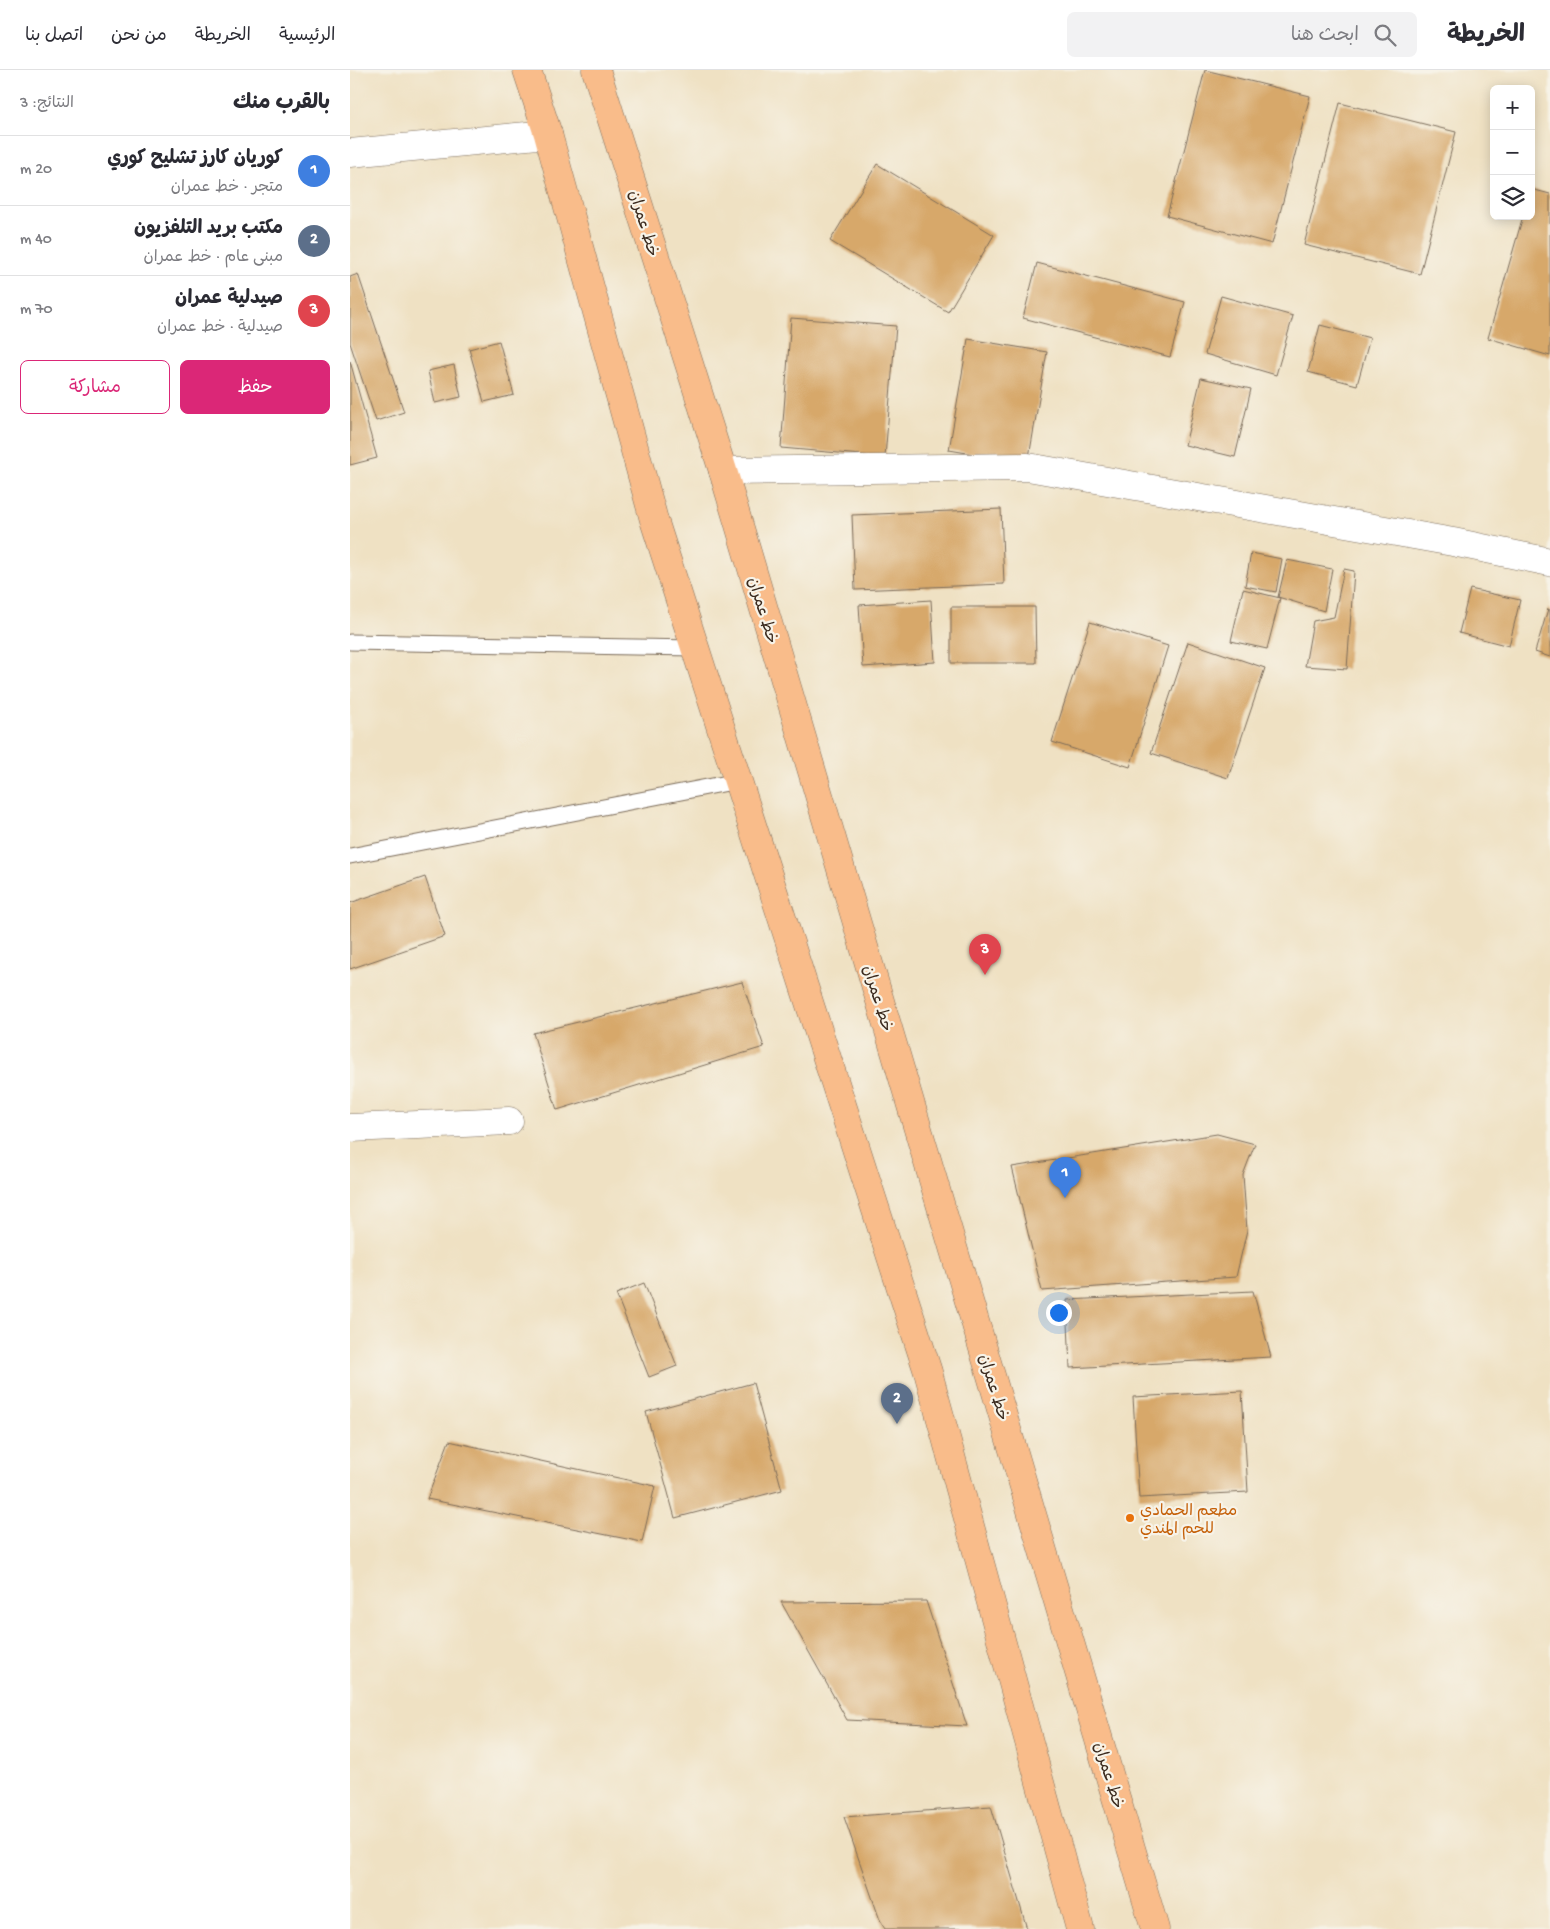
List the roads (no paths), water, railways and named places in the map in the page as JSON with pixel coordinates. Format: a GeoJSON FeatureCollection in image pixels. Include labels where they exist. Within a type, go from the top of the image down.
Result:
{"type":"FeatureCollection","features":[{"type":"Feature","properties":{"kind":"main road"},"geometry":{"type":"LineString","coordinates":[[527,70],[548,134],[654,520],[928,1372],[1080,1929]]}},
{"type":"Feature","properties":{"kind":"main road","name":"خط عمران"},"geometry":{"type":"LineString","coordinates":[[596,70],[723,471],[1156,1929]]}},
{"type":"Feature","properties":{"kind":"street"},"geometry":{"type":"LineString","coordinates":[[350,154],[548,134]]}},
{"type":"Feature","properties":{"kind":"street"},"geometry":{"type":"LineString","coordinates":[[723,471],[1028,467],[1453,542],[1550,562]]}},
{"type":"Feature","properties":{"kind":"street"},"geometry":{"type":"LineString","coordinates":[[350,1128],[509,1122]]}},
{"type":"Feature","properties":{"kind":"lane"},"geometry":{"type":"LineString","coordinates":[[350,642],[695,648]]}},
{"type":"Feature","properties":{"kind":"lane"},"geometry":{"type":"LineString","coordinates":[[350,856],[738,781]]}},
{"type":"Feature","properties":{"kind":"place","name":"صيدلية عمران"},"geometry":{"type":"Point","coordinates":[985,975]}},
{"type":"Feature","properties":{"kind":"place","name":"كوريان كارز تشليح كوري"},"geometry":{"type":"Point","coordinates":[1065,1198]}},
{"type":"Feature","properties":{"kind":"place","name":"مكتب بريد التلفزيون"},"geometry":{"type":"Point","coordinates":[897,1424]}},
{"type":"Feature","properties":{"kind":"place","name":"مطعم الحمادي للحم المندي"},"geometry":{"type":"Point","coordinates":[1130,1518]}}]}
